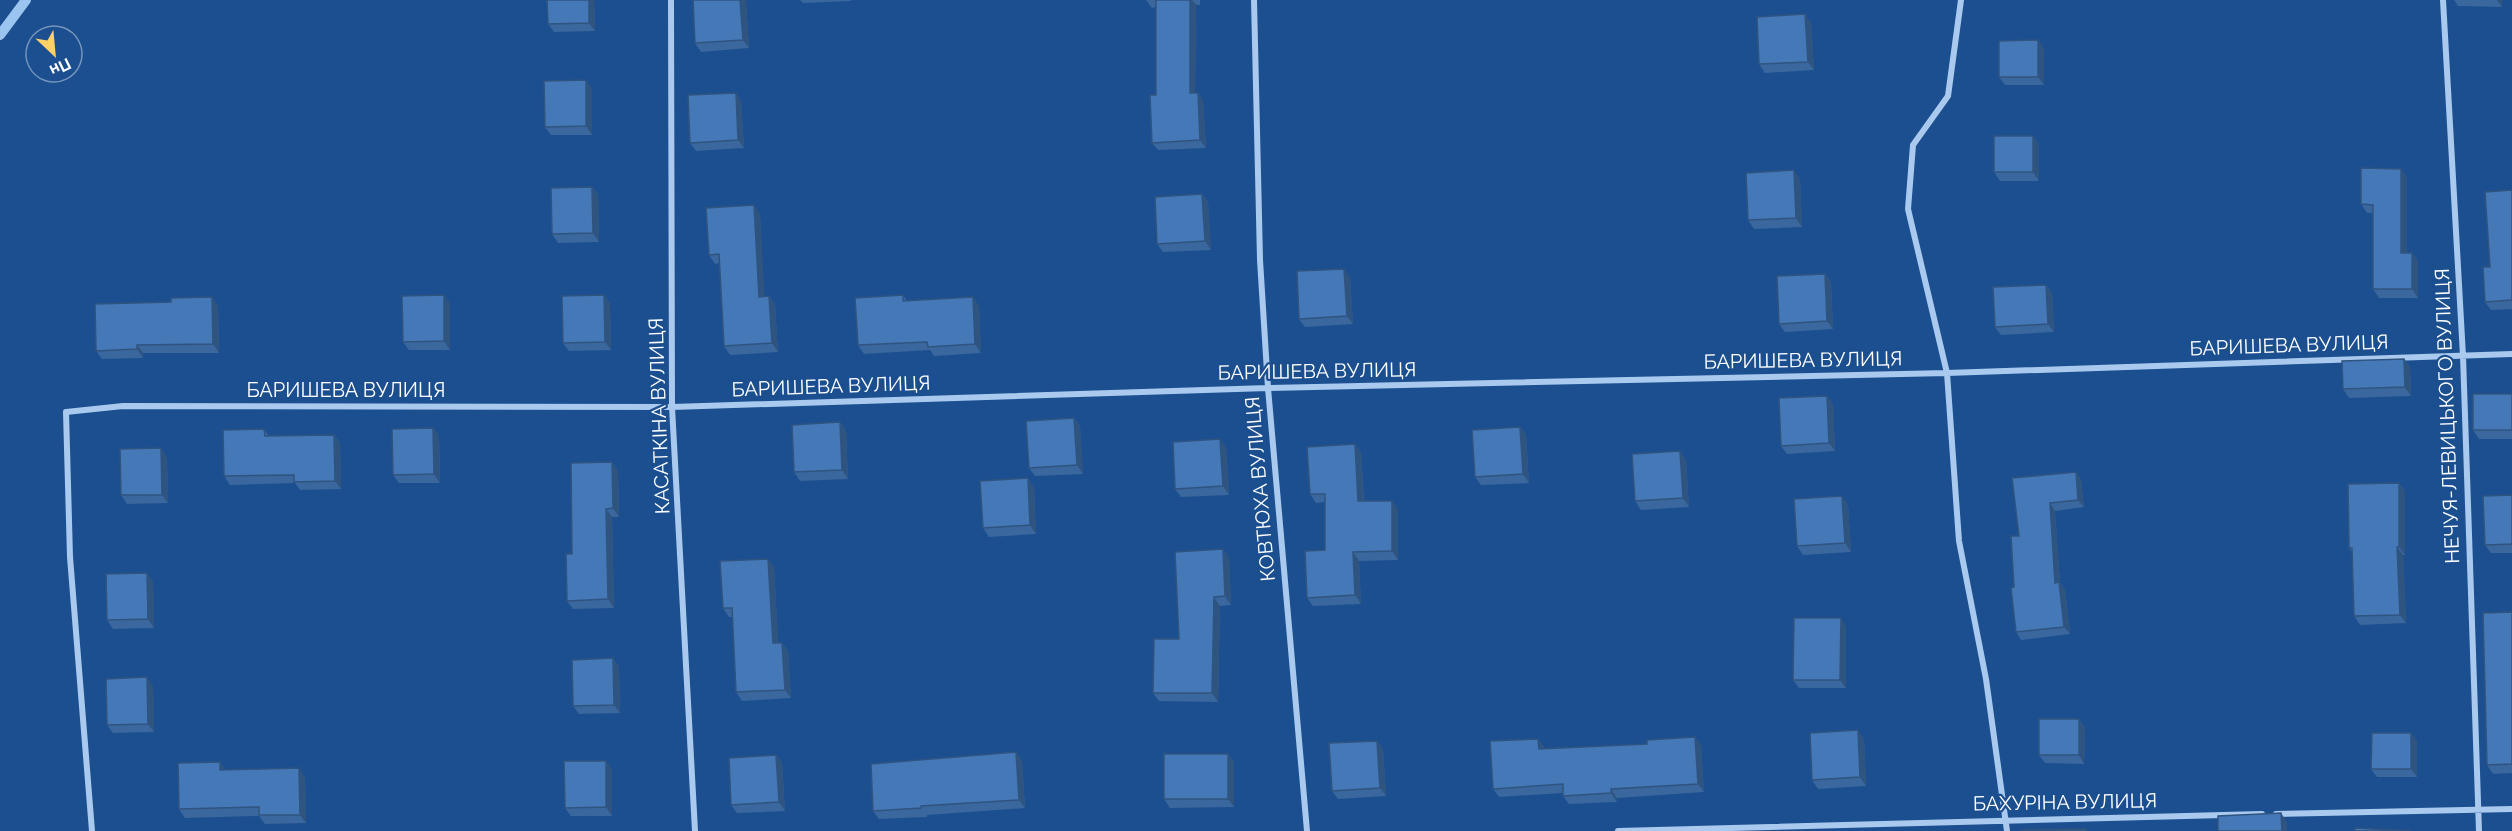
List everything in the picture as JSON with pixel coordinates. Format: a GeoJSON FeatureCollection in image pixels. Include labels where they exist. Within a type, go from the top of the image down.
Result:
{"type":"FeatureCollection","features":[{"type":"Feature","properties":{"kind":"street","name":"КАСАТКІНА ВУЛИЦЯ"},"geometry":{"type":"LineString","coordinates":[[671,0],[672,407],[695,831]]}},
{"type":"Feature","properties":{"kind":"street","name":"КОВТЮХА ВУЛИЦЯ"},"geometry":{"type":"LineString","coordinates":[[1254,0],[1260,260],[1268,388],[1307,831]]}},
{"type":"Feature","properties":{"kind":"street"},"geometry":{"type":"LineString","coordinates":[[1961,0],[1948,96],[1913,145],[1908,209],[1947,373],[1959,541],[1986,680],[2007,831]]}},
{"type":"Feature","properties":{"kind":"street","name":"НЕЧУЯ-ЛЕВИЦЬКОГО ВУЛИЦЯ"},"geometry":{"type":"LineString","coordinates":[[2443,0],[2463,356],[2479,831]]}},
{"type":"Feature","properties":{"kind":"street","name":"БАРИШЕВА ВУЛИЦЯ"},"geometry":{"type":"LineString","coordinates":[[92,831],[70,557],[66,412],[123,406],[672,407],[1268,388],[1947,373],[2512,354]]}},
{"type":"Feature","properties":{"kind":"street","name":"БАХУРІНА ВУЛИЦЯ"},"geometry":{"type":"LineString","coordinates":[[1618,831],[2512,809]]}},
{"type":"Feature","properties":{"kind":"building"},"geometry":{"type":"Polygon","coordinates":[[[547,0],[589,0],[589,23],[548,24],[547,0]]]}},
{"type":"Feature","properties":{"kind":"building"},"geometry":{"type":"Polygon","coordinates":[[[693,0],[740,0],[743,40],[695,43],[693,0]]]}},
{"type":"Feature","properties":{"kind":"building"},"geometry":{"type":"Polygon","coordinates":[[[1156,0],[1190,0],[1190,93],[1198,93],[1200,140],[1152,143],[1150,95],[1156,95],[1156,0]]]}},
{"type":"Feature","properties":{"kind":"building"},"geometry":{"type":"Polygon","coordinates":[[[1805,14],[1808,62],[1759,64],[1757,17],[1805,14]]]}},
{"type":"Feature","properties":{"kind":"building"},"geometry":{"type":"Polygon","coordinates":[[[2038,40],[2038,77],[1999,77],[1999,41],[2038,40]]]}},
{"type":"Feature","properties":{"kind":"building"},"geometry":{"type":"Polygon","coordinates":[[[586,80],[586,126],[545,127],[544,81],[586,80]]]}},
{"type":"Feature","properties":{"kind":"building"},"geometry":{"type":"Polygon","coordinates":[[[736,93],[738,140],[690,143],[688,95],[736,93]]]}},
{"type":"Feature","properties":{"kind":"building"},"geometry":{"type":"Polygon","coordinates":[[[1994,136],[2033,136],[2033,172],[1994,172],[1994,136]]]}},
{"type":"Feature","properties":{"kind":"building"},"geometry":{"type":"Polygon","coordinates":[[[2361,168],[2401,169],[2401,253],[2412,253],[2412,289],[2373,289],[2373,205],[2361,204],[2361,168]]]}},
{"type":"Feature","properties":{"kind":"building"},"geometry":{"type":"Polygon","coordinates":[[[1794,170],[1796,218],[1748,220],[1746,173],[1794,170]]]}},
{"type":"Feature","properties":{"kind":"building"},"geometry":{"type":"Polygon","coordinates":[[[592,187],[593,233],[552,234],[551,188],[592,187]]]}},
{"type":"Feature","properties":{"kind":"building"},"geometry":{"type":"Polygon","coordinates":[[[2512,190],[2512,300],[2485,302],[2483,267],[2490,267],[2485,192],[2512,190]]]}},
{"type":"Feature","properties":{"kind":"building"},"geometry":{"type":"Polygon","coordinates":[[[1202,194],[1205,241],[1157,244],[1155,197],[1202,194]]]}},
{"type":"Feature","properties":{"kind":"building"},"geometry":{"type":"Polygon","coordinates":[[[754,205],[759,297],[769,296],[772,343],[724,346],[719,254],[709,255],[706,208],[754,205]]]}},
{"type":"Feature","properties":{"kind":"building"},"geometry":{"type":"Polygon","coordinates":[[[1344,269],[1347,316],[1299,319],[1297,271],[1344,269]]]}},
{"type":"Feature","properties":{"kind":"building"},"geometry":{"type":"Polygon","coordinates":[[[1825,274],[1827,321],[1779,324],[1777,276],[1825,274]]]}},
{"type":"Feature","properties":{"kind":"building"},"geometry":{"type":"Polygon","coordinates":[[[2046,285],[2048,324],[1995,327],[1993,287],[2046,285]]]}},
{"type":"Feature","properties":{"kind":"building"},"geometry":{"type":"Polygon","coordinates":[[[444,295],[444,341],[403,342],[402,296],[444,295]]]}},
{"type":"Feature","properties":{"kind":"building"},"geometry":{"type":"Polygon","coordinates":[[[604,295],[605,342],[563,343],[562,296],[604,295]]]}},
{"type":"Feature","properties":{"kind":"building"},"geometry":{"type":"Polygon","coordinates":[[[903,295],[903,301],[973,297],[975,344],[928,347],[927,342],[858,345],[855,298],[903,295]]]}},
{"type":"Feature","properties":{"kind":"building"},"geometry":{"type":"Polygon","coordinates":[[[212,297],[213,344],[137,345],[137,349],[96,351],[95,304],[171,302],[171,298],[212,297]]]}},
{"type":"Feature","properties":{"kind":"building"},"geometry":{"type":"Polygon","coordinates":[[[2404,359],[2405,387],[2343,389],[2342,361],[2404,359]]]}},
{"type":"Feature","properties":{"kind":"building"},"geometry":{"type":"Polygon","coordinates":[[[2473,394],[2512,394],[2512,430],[2473,430],[2473,394]]]}},
{"type":"Feature","properties":{"kind":"building"},"geometry":{"type":"Polygon","coordinates":[[[1827,396],[1829,443],[1781,446],[1779,398],[1827,396]]]}},
{"type":"Feature","properties":{"kind":"building"},"geometry":{"type":"Polygon","coordinates":[[[1074,418],[1077,465],[1029,468],[1026,421],[1074,418]]]}},
{"type":"Feature","properties":{"kind":"building"},"geometry":{"type":"Polygon","coordinates":[[[840,422],[842,470],[794,472],[792,425],[840,422]]]}},
{"type":"Feature","properties":{"kind":"building"},"geometry":{"type":"Polygon","coordinates":[[[1520,427],[1523,474],[1475,477],[1472,430],[1520,427]]]}},
{"type":"Feature","properties":{"kind":"building"},"geometry":{"type":"Polygon","coordinates":[[[433,428],[434,474],[393,475],[392,429],[433,428]]]}},
{"type":"Feature","properties":{"kind":"building"},"geometry":{"type":"Polygon","coordinates":[[[264,429],[265,436],[334,435],[335,481],[294,482],[294,475],[224,476],[223,430],[264,429]]]}},
{"type":"Feature","properties":{"kind":"building"},"geometry":{"type":"Polygon","coordinates":[[[1220,439],[1223,486],[1175,489],[1173,442],[1220,439]]]}},
{"type":"Feature","properties":{"kind":"building"},"geometry":{"type":"Polygon","coordinates":[[[1355,444],[1358,501],[1392,501],[1392,551],[1353,552],[1355,595],[1307,598],[1305,551],[1325,550],[1325,494],[1310,494],[1307,447],[1355,444]]]}},
{"type":"Feature","properties":{"kind":"building"},"geometry":{"type":"Polygon","coordinates":[[[161,448],[162,495],[121,495],[120,449],[161,448]]]}},
{"type":"Feature","properties":{"kind":"building"},"geometry":{"type":"Polygon","coordinates":[[[1680,451],[1683,498],[1635,501],[1632,454],[1680,451]]]}},
{"type":"Feature","properties":{"kind":"building"},"geometry":{"type":"Polygon","coordinates":[[[612,462],[613,508],[606,509],[608,599],[567,601],[566,554],[572,554],[571,463],[612,462]]]}},
{"type":"Feature","properties":{"kind":"building"},"geometry":{"type":"Polygon","coordinates":[[[2076,472],[2078,500],[2050,503],[2055,583],[2059,582],[2064,627],[2016,632],[2011,588],[2014,587],[2011,536],[2019,536],[2012,478],[2076,472]]]}},
{"type":"Feature","properties":{"kind":"building"},"geometry":{"type":"Polygon","coordinates":[[[1028,478],[1030,525],[983,528],[980,481],[1028,478]]]}},
{"type":"Feature","properties":{"kind":"building"},"geometry":{"type":"Polygon","coordinates":[[[2399,483],[2399,547],[2397,547],[2400,615],[2354,616],[2352,548],[2349,548],[2348,484],[2399,483]]]}},
{"type":"Feature","properties":{"kind":"building"},"geometry":{"type":"Polygon","coordinates":[[[2512,495],[2512,544],[2485,545],[2483,496],[2512,495]]]}},
{"type":"Feature","properties":{"kind":"building"},"geometry":{"type":"Polygon","coordinates":[[[1842,496],[1845,543],[1797,546],[1794,499],[1842,496]]]}},
{"type":"Feature","properties":{"kind":"building"},"geometry":{"type":"Polygon","coordinates":[[[1223,549],[1225,596],[1214,597],[1212,693],[1153,693],[1154,639],[1179,639],[1175,552],[1223,549]]]}},
{"type":"Feature","properties":{"kind":"building"},"geometry":{"type":"Polygon","coordinates":[[[768,559],[773,643],[782,643],[785,690],[736,692],[732,608],[723,608],[720,561],[768,559]]]}},
{"type":"Feature","properties":{"kind":"building"},"geometry":{"type":"Polygon","coordinates":[[[147,573],[148,619],[107,620],[106,574],[147,573]]]}},
{"type":"Feature","properties":{"kind":"building"},"geometry":{"type":"Polygon","coordinates":[[[2512,612],[2512,764],[2487,765],[2483,613],[2512,612]]]}},
{"type":"Feature","properties":{"kind":"building"},"geometry":{"type":"Polygon","coordinates":[[[1794,618],[1841,618],[1840,680],[1793,680],[1794,618]]]}},
{"type":"Feature","properties":{"kind":"building"},"geometry":{"type":"Polygon","coordinates":[[[613,658],[614,705],[573,706],[572,660],[613,658]]]}},
{"type":"Feature","properties":{"kind":"building"},"geometry":{"type":"Polygon","coordinates":[[[147,677],[148,724],[107,725],[106,679],[147,677]]]}},
{"type":"Feature","properties":{"kind":"building"},"geometry":{"type":"Polygon","coordinates":[[[2039,719],[2079,719],[2079,755],[2039,755],[2039,719]]]}},
{"type":"Feature","properties":{"kind":"building"},"geometry":{"type":"Polygon","coordinates":[[[1858,730],[1860,777],[1812,780],[1810,733],[1858,730]]]}},
{"type":"Feature","properties":{"kind":"building"},"geometry":{"type":"Polygon","coordinates":[[[2372,733],[2411,733],[2411,769],[2371,769],[2372,733]]]}},
{"type":"Feature","properties":{"kind":"building"},"geometry":{"type":"Polygon","coordinates":[[[1695,737],[1698,784],[1611,789],[1611,793],[1563,796],[1563,784],[1493,789],[1490,741],[1538,739],[1539,749],[1647,744],[1647,740],[1695,737]]]}},
{"type":"Feature","properties":{"kind":"building"},"geometry":{"type":"Polygon","coordinates":[[[1377,741],[1380,788],[1332,791],[1329,743],[1377,741]]]}},
{"type":"Feature","properties":{"kind":"building"},"geometry":{"type":"Polygon","coordinates":[[[1016,752],[1019,800],[873,811],[871,764],[1016,752]]]}},
{"type":"Feature","properties":{"kind":"building"},"geometry":{"type":"Polygon","coordinates":[[[1164,754],[1228,754],[1228,799],[1164,799],[1164,754]]]}},
{"type":"Feature","properties":{"kind":"building"},"geometry":{"type":"Polygon","coordinates":[[[776,755],[779,802],[731,805],[729,758],[776,755]]]}},
{"type":"Feature","properties":{"kind":"building"},"geometry":{"type":"Polygon","coordinates":[[[564,761],[606,761],[606,807],[565,808],[564,761]]]}},
{"type":"Feature","properties":{"kind":"building"},"geometry":{"type":"Polygon","coordinates":[[[220,762],[220,770],[299,768],[300,815],[259,815],[259,807],[179,809],[178,763],[220,762]]]}},
{"type":"Feature","properties":{"kind":"building"},"geometry":{"type":"Polygon","coordinates":[[[2281,813],[2282,831],[2218,831],[2218,816],[2281,813]]]}},
{"type":"Feature","properties":{"kind":"building"},"geometry":{"type":"Polygon","coordinates":[[[2355,828],[2410,831],[2355,831],[2355,828]]]}},
{"type":"Feature","properties":{"kind":"building"},"geometry":{"type":"Polygon","coordinates":[[[2086,829],[2086,831],[2021,831],[2021,830],[2086,829]]]}},
{"type":"Feature","properties":{"kind":"waterway"},"geometry":{"type":"LineString","coordinates":[[0,35],[26,0]]}}]}
